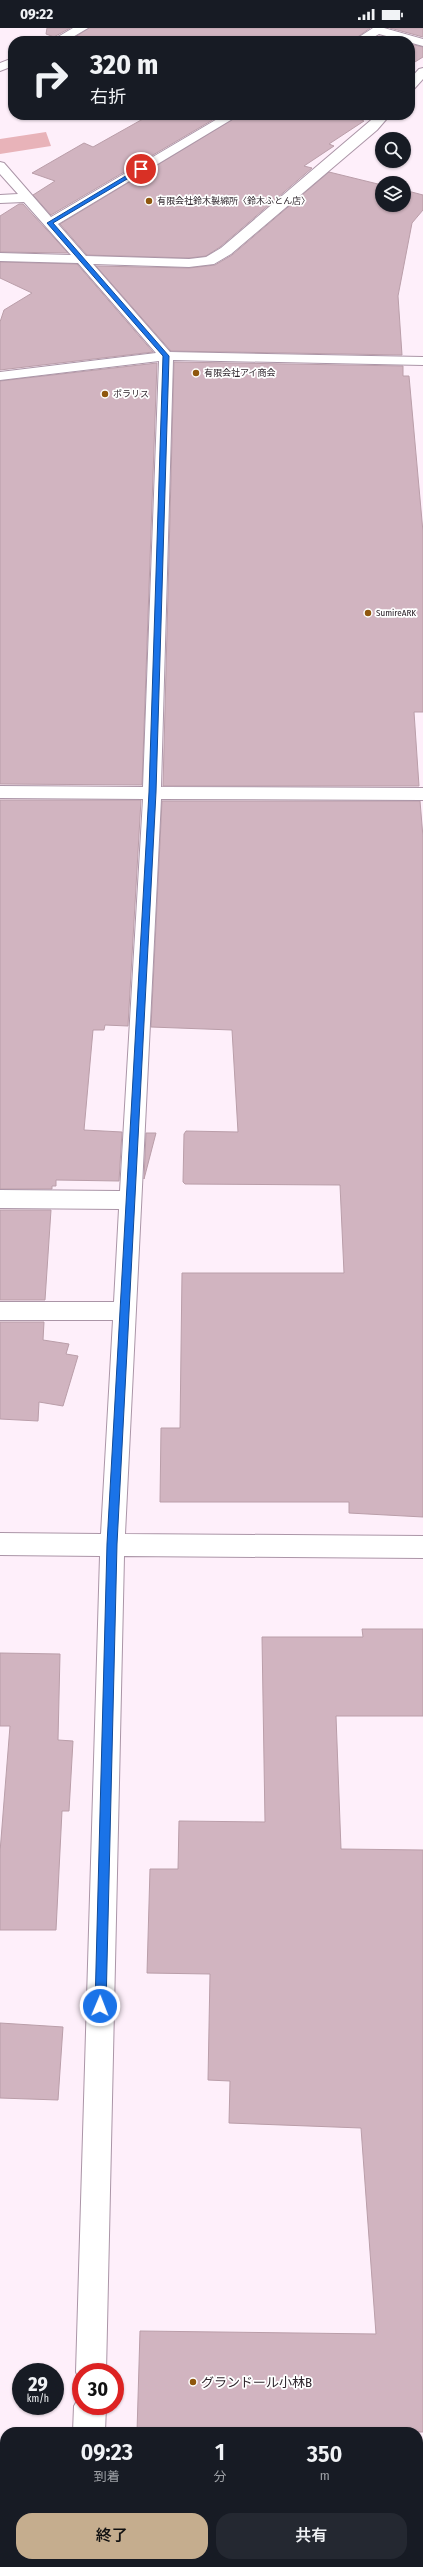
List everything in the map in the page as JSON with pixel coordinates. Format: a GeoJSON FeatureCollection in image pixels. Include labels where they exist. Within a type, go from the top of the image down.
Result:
{"type":"FeatureCollection","features":[{"type":"Feature","properties":{"kind":"street"},"geometry":{"type":"LineString","coordinates":[[67,36],[82,28]]}},
{"type":"Feature","properties":{"kind":"street"},"geometry":{"type":"LineString","coordinates":[[368,36],[378,30],[399,36]]}},
{"type":"Feature","properties":{"kind":"street"},"geometry":{"type":"LineString","coordinates":[[415,81],[423,72]]}},
{"type":"Feature","properties":{"kind":"street"},"geometry":{"type":"LineString","coordinates":[[50,223],[225,120]]}},
{"type":"Feature","properties":{"kind":"street"},"geometry":{"type":"LineString","coordinates":[[0,257],[83,261],[209,261],[226,251],[373,128],[380,120]]}},
{"type":"Feature","properties":{"kind":"street"},"geometry":{"type":"LineString","coordinates":[[0,166],[166,356],[152,792],[112,1544],[91,2363]]}},
{"type":"Feature","properties":{"kind":"street"},"geometry":{"type":"LineString","coordinates":[[0,199],[28,198]]}},
{"type":"Feature","properties":{"kind":"street"},"geometry":{"type":"LineString","coordinates":[[0,376],[166,356],[423,362]]}},
{"type":"Feature","properties":{"kind":"street"},"geometry":{"type":"LineString","coordinates":[[0,792],[423,794]]}},
{"type":"Feature","properties":{"kind":"street"},"geometry":{"type":"LineString","coordinates":[[0,1199],[130,1200]]}},
{"type":"Feature","properties":{"kind":"street"},"geometry":{"type":"LineString","coordinates":[[0,1311],[124,1311]]}},
{"type":"Feature","properties":{"kind":"street"},"geometry":{"type":"LineString","coordinates":[[0,1544],[423,1547]]}},
{"type":"Feature","properties":{"kind":"street"},"geometry":{"type":"LineString","coordinates":[[89,2427],[90,2415]]}},
{"type":"Feature","properties":{"kind":"shaded area"},"geometry":{"type":"Polygon","coordinates":[[[46,132],[51,146],[0,154],[0,139],[46,132]]]}},
{"type":"Feature","properties":{"kind":"building"},"geometry":{"type":"Polygon","coordinates":[[[47,28],[70,28],[56,36],[46,34],[47,28]]]}},
{"type":"Feature","properties":{"kind":"building"},"geometry":{"type":"Polygon","coordinates":[[[89,28],[370,28],[359,36],[77,36],[89,28]]]}},
{"type":"Feature","properties":{"kind":"building"},"geometry":{"type":"Polygon","coordinates":[[[390,28],[423,28],[423,37],[390,28]]]}},
{"type":"Feature","properties":{"kind":"building"},"geometry":{"type":"Polygon","coordinates":[[[415,45],[423,47],[423,57],[415,62],[415,45]]]}},
{"type":"Feature","properties":{"kind":"building"},"geometry":{"type":"Polygon","coordinates":[[[141,120],[212,120],[51,215],[33,195],[55,181],[32,173],[84,143],[93,147],[141,120]]]}},
{"type":"Feature","properties":{"kind":"building"},"geometry":{"type":"Polygon","coordinates":[[[232,120],[364,121],[329,144],[334,146],[304,166],[312,168],[220,247],[206,256],[189,258],[87,255],[60,224],[232,120]]]}},
{"type":"Feature","properties":{"kind":"building"},"geometry":{"type":"Polygon","coordinates":[[[329,172],[375,183],[375,212],[411,212],[411,192],[423,195],[423,210],[412,223],[398,296],[402,355],[171,351],[96,266],[189,268],[215,265],[232,255],[329,172]]]}},
{"type":"Feature","properties":{"kind":"building"},"geometry":{"type":"Polygon","coordinates":[[[19,204],[23,204],[68,253],[0,252],[0,216],[19,204]]]}},
{"type":"Feature","properties":{"kind":"building"},"geometry":{"type":"Polygon","coordinates":[[[0,262],[77,264],[153,352],[0,370],[0,322],[4,310],[32,293],[0,278],[0,262]]]}},
{"type":"Feature","properties":{"kind":"building"},"geometry":{"type":"Polygon","coordinates":[[[174,362],[403,366],[403,376],[409,376],[423,532],[423,712],[414,712],[419,786],[163,786],[174,362]]]}},
{"type":"Feature","properties":{"kind":"building"},"geometry":{"type":"Polygon","coordinates":[[[157,363],[142,785],[0,784],[0,381],[157,363]]]}},
{"type":"Feature","properties":{"kind":"building"},"geometry":{"type":"Polygon","coordinates":[[[0,800],[141,800],[128,1026],[105,1025],[104,1030],[93,1030],[84,1130],[122,1132],[119,1181],[56,1180],[56,1186],[52,1186],[52,1189],[0,1189],[0,800]]]}},
{"type":"Feature","properties":{"kind":"building"},"geometry":{"type":"Polygon","coordinates":[[[162,801],[420,801],[423,837],[423,1517],[349,1513],[349,1502],[160,1502],[161,1428],[180,1428],[182,1273],[344,1273],[340,1185],[185,1184],[183,1182],[184,1134],[186,1131],[238,1132],[232,1030],[151,1027],[162,801]]]}},
{"type":"Feature","properties":{"kind":"building"},"geometry":{"type":"Polygon","coordinates":[[[146,1133],[156,1133],[144,1179],[146,1133]]]}},
{"type":"Feature","properties":{"kind":"building"},"geometry":{"type":"Polygon","coordinates":[[[0,1210],[51,1210],[45,1300],[0,1300],[0,1210]]]}},
{"type":"Feature","properties":{"kind":"building"},"geometry":{"type":"Polygon","coordinates":[[[0,1322],[44,1322],[43,1340],[69,1344],[66,1354],[78,1356],[63,1406],[39,1402],[38,1421],[0,1419],[0,1322]]]}},
{"type":"Feature","properties":{"kind":"building"},"geometry":{"type":"Polygon","coordinates":[[[362,1629],[423,1629],[423,1716],[336,1716],[341,1849],[423,1850],[423,2427],[137,2427],[140,2331],[376,2334],[361,2128],[229,2123],[230,2081],[208,2080],[210,1974],[147,1973],[150,1869],[178,1869],[179,1821],[265,1822],[262,1637],[363,1637],[362,1629]]]}},
{"type":"Feature","properties":{"kind":"building"},"geometry":{"type":"Polygon","coordinates":[[[0,1653],[60,1654],[58,1740],[73,1741],[69,1811],[62,1811],[56,1930],[0,1930],[0,1852],[10,1726],[0,1726],[0,1653]]]}},
{"type":"Feature","properties":{"kind":"building"},"geometry":{"type":"Polygon","coordinates":[[[0,2023],[63,2027],[58,2100],[0,2098],[0,2023]]]}},
{"type":"Feature","properties":{"kind":"place","name":"有限会社鈴木製綿所〈鈴木ふとん店〉"},"geometry":{"type":"Point","coordinates":[149,201]}},
{"type":"Feature","properties":{"kind":"place","name":"有限会社アイ商会"},"geometry":{"type":"Point","coordinates":[196,373]}},
{"type":"Feature","properties":{"kind":"place","name":"ポラリス"},"geometry":{"type":"Point","coordinates":[105,394]}},
{"type":"Feature","properties":{"kind":"place","name":"SumireARK"},"geometry":{"type":"Point","coordinates":[368,613]}},
{"type":"Feature","properties":{"kind":"place","name":"グランドール小林B"},"geometry":{"type":"Point","coordinates":[193,2382]}},
{"type":"Feature","properties":{"kind":"route"},"geometry":{"type":"LineString","coordinates":[[100,2006],[112,1544],[152,792],[166,356],[50,223],[141,169]]}}]}
